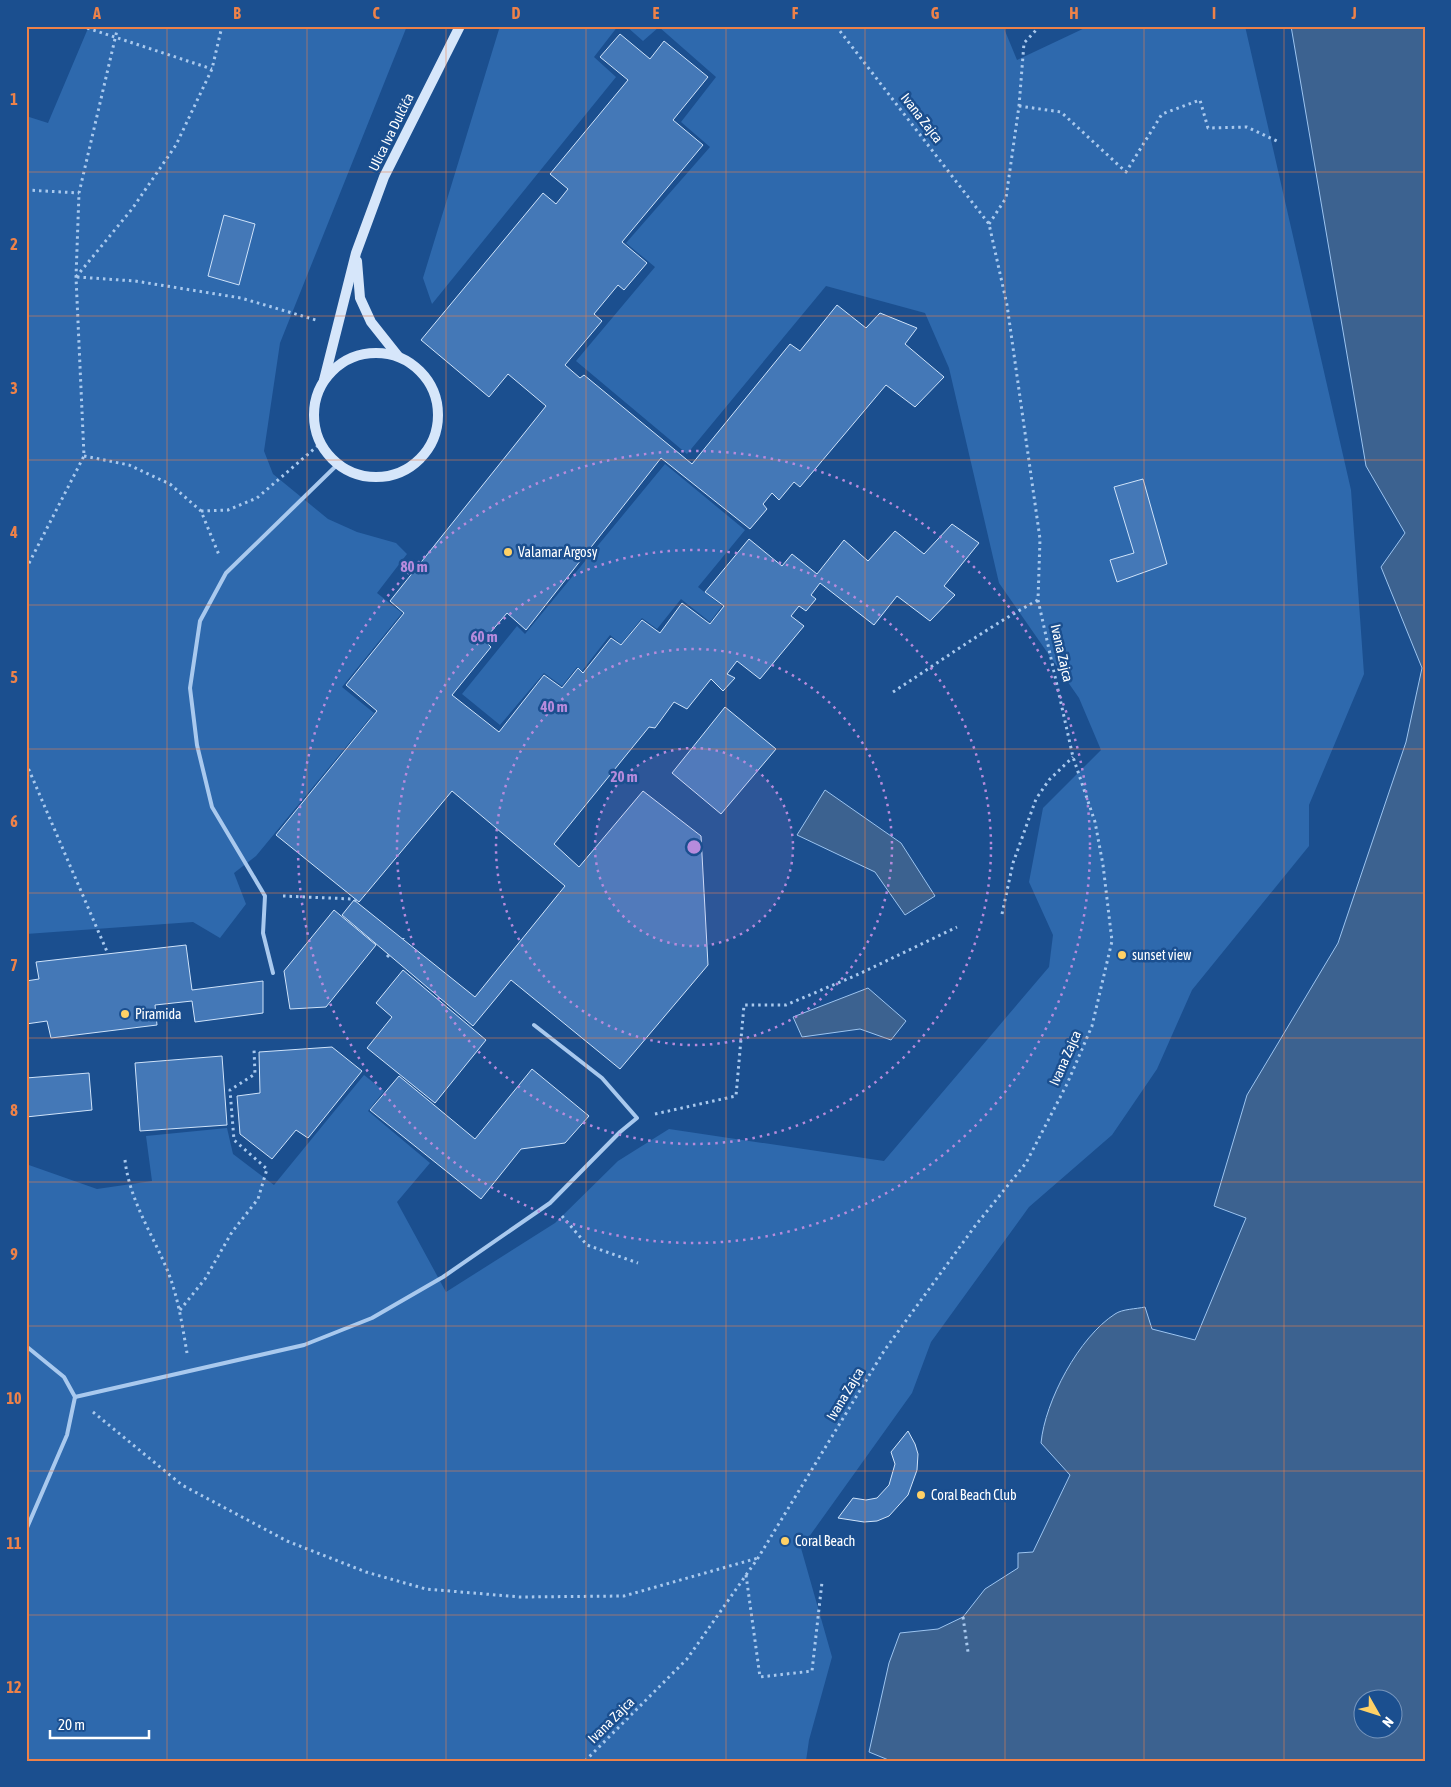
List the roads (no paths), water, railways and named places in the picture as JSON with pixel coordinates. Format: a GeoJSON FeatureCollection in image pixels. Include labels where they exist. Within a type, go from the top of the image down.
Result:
{"type":"FeatureCollection","features":[{"type":"Feature","properties":{"kind":"main road","name":"Ulica Iva Dulčića"},"geometry":{"type":"LineString","coordinates":[[323,384],[356,253],[384,176],[460,26]]}},
{"type":"Feature","properties":{"kind":"main road","name":"Ulica Iva Dulčića"},"geometry":{"type":"LineString","coordinates":[[356,253],[360,298],[371,322],[398,356]]}},
{"type":"Feature","properties":{"kind":"main road"},"geometry":{"type":"LineString","coordinates":[[377,353],[398,356],[416,367],[430,383],[438,403],[438,425],[431,445],[418,462],[399,473],[378,478],[357,475],[338,464],[321,443],[314,424],[315,403],[323,384],[337,367],[355,356],[377,353]]}},
{"type":"Feature","properties":{"kind":"lane"},"geometry":{"type":"LineString","coordinates":[[274,974],[263,933],[265,896],[212,807],[197,745],[190,688],[200,621],[226,573],[338,464]]}},
{"type":"Feature","properties":{"kind":"lane"},"geometry":{"type":"LineString","coordinates":[[75,1397],[304,1345],[372,1318],[443,1277],[550,1203],[620,1132],[637,1118],[602,1078],[534,1025]]}},
{"type":"Feature","properties":{"kind":"lane"},"geometry":{"type":"LineString","coordinates":[[26,1346],[64,1378],[75,1397],[66,1435],[26,1530]]}},
{"type":"Feature","properties":{"kind":"place","name":"Valamar Argosy"},"geometry":{"type":"Point","coordinates":[508,552]}},
{"type":"Feature","properties":{"kind":"place","name":"sunset view"},"geometry":{"type":"Point","coordinates":[1122,955]}},
{"type":"Feature","properties":{"kind":"place","name":"Piramida"},"geometry":{"type":"Point","coordinates":[125,1014]}},
{"type":"Feature","properties":{"kind":"place","name":"Coral Beach Club"},"geometry":{"type":"Point","coordinates":[921,1495]}},
{"type":"Feature","properties":{"kind":"place","name":"Coral Beach"},"geometry":{"type":"Point","coordinates":[785,1541]}}]}
